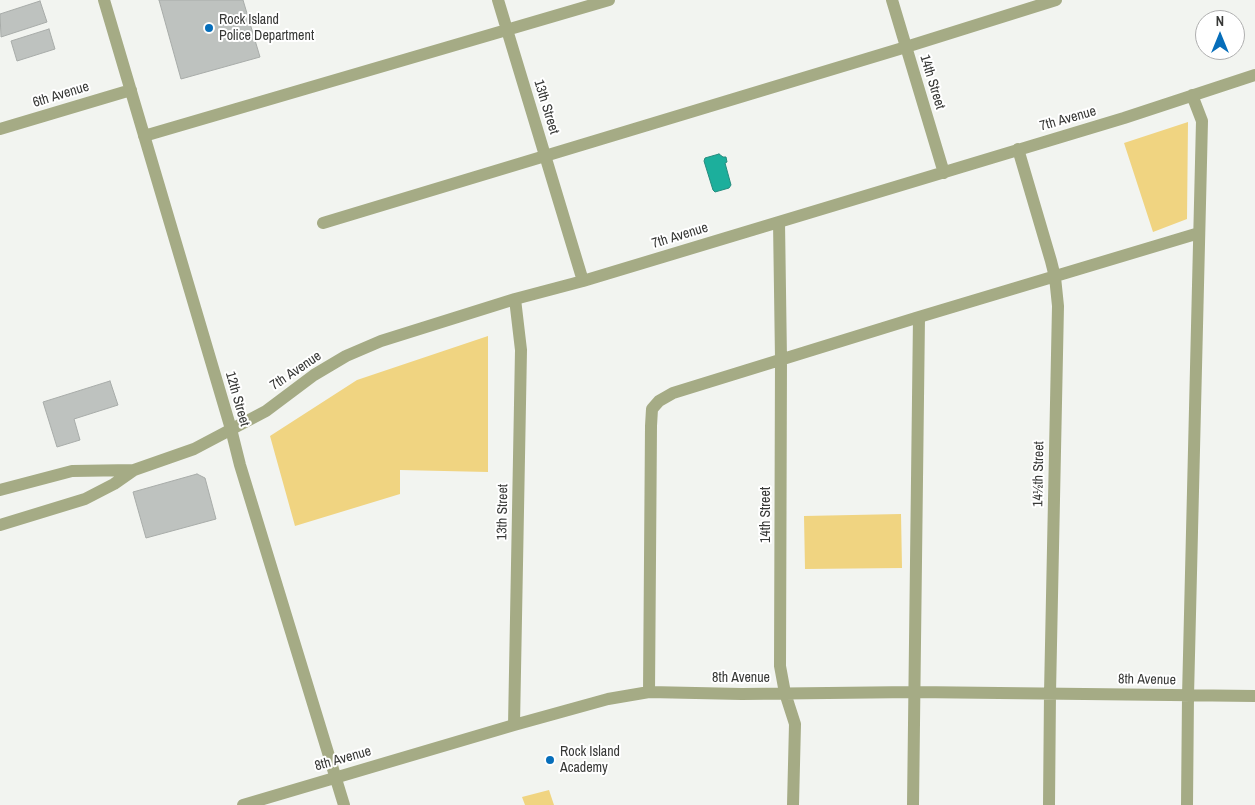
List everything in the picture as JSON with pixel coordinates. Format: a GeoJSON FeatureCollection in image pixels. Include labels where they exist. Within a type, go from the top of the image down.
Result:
{"type":"FeatureCollection","features":[{"type":"Feature","properties":{"kind":"street","name":"12th Street"},"geometry":{"type":"LineString","coordinates":[[104,0],[240,465],[344,805]]}},
{"type":"Feature","properties":{"kind":"street","name":"13th Street"},"geometry":{"type":"LineString","coordinates":[[498,0],[582,281]]}},
{"type":"Feature","properties":{"kind":"street"},"geometry":{"type":"LineString","coordinates":[[144,136],[609,0]]}},
{"type":"Feature","properties":{"kind":"street","name":"14th Street"},"geometry":{"type":"LineString","coordinates":[[892,0],[944,173]]}},
{"type":"Feature","properties":{"kind":"street"},"geometry":{"type":"LineString","coordinates":[[323,223],[1056,0]]}},
{"type":"Feature","properties":{"kind":"street","name":"7th Avenue"},"geometry":{"type":"LineString","coordinates":[[0,526],[85,499],[114,484],[134,470],[194,449],[266,411],[314,375],[346,356],[414,329],[944,173],[1255,76]]}},
{"type":"Feature","properties":{"kind":"street","name":"6th Avenue"},"geometry":{"type":"LineString","coordinates":[[0,129],[131,90]]}},
{"type":"Feature","properties":{"kind":"street"},"geometry":{"type":"LineString","coordinates":[[1187,805],[1202,121],[1192,95]]}},
{"type":"Feature","properties":{"kind":"street","name":"14½th Street"},"geometry":{"type":"LineString","coordinates":[[1018,149],[1055,277],[1058,306],[1049,805]]}},
{"type":"Feature","properties":{"kind":"street","name":"14th Street"},"geometry":{"type":"LineString","coordinates":[[778,222],[781,359],[780,666],[785,693],[795,724],[794,805]]}},
{"type":"Feature","properties":{"kind":"street"},"geometry":{"type":"LineString","coordinates":[[649,692],[651,426],[652,410],[659,401],[672,393],[781,359],[1200,233]]}},
{"type":"Feature","properties":{"kind":"street","name":"13th Street"},"geometry":{"type":"LineString","coordinates":[[514,725],[521,350],[515,299]]}},
{"type":"Feature","properties":{"kind":"street"},"geometry":{"type":"LineString","coordinates":[[913,805],[919,317]]}},
{"type":"Feature","properties":{"kind":"street","name":"7th Avenue"},"geometry":{"type":"LineString","coordinates":[[0,490],[72,470],[134,470]]}},
{"type":"Feature","properties":{"kind":"street","name":"8th Avenue"},"geometry":{"type":"LineString","coordinates":[[243,805],[514,725],[608,699],[649,692],[914,692],[1255,696]]}},
{"type":"Feature","properties":{"kind":"shaded area"},"geometry":{"type":"Polygon","coordinates":[[[1188,122],[1187,219],[1153,232],[1124,143],[1188,122]]]}},
{"type":"Feature","properties":{"kind":"shaded area"},"geometry":{"type":"Polygon","coordinates":[[[719,154],[726,157],[727,162],[725,163],[731,185],[729,188],[715,192],[704,161],[705,158],[719,154]]]}},
{"type":"Feature","properties":{"kind":"shaded area"},"geometry":{"type":"Polygon","coordinates":[[[488,336],[488,472],[400,470],[400,494],[295,526],[270,436],[357,380],[488,336]]]}},
{"type":"Feature","properties":{"kind":"shaded area"},"geometry":{"type":"Polygon","coordinates":[[[901,514],[902,568],[805,569],[804,516],[901,514]]]}},
{"type":"Feature","properties":{"kind":"shaded area"},"geometry":{"type":"Polygon","coordinates":[[[549,790],[554,805],[525,805],[522,797],[549,790]]]}},
{"type":"Feature","properties":{"kind":"building","name":"Rock Island Police Department"},"geometry":{"type":"Polygon","coordinates":[[[159,0],[243,0],[260,57],[181,79],[159,0]]]}},
{"type":"Feature","properties":{"kind":"building"},"geometry":{"type":"Polygon","coordinates":[[[40,1],[47,22],[1,37],[0,14],[40,1]]]}},
{"type":"Feature","properties":{"kind":"building"},"geometry":{"type":"Polygon","coordinates":[[[49,29],[55,49],[17,61],[11,41],[49,29]]]}},
{"type":"Feature","properties":{"kind":"building"},"geometry":{"type":"Polygon","coordinates":[[[110,381],[118,405],[74,419],[80,440],[57,447],[43,402],[110,381]]]}},
{"type":"Feature","properties":{"kind":"building"},"geometry":{"type":"Polygon","coordinates":[[[197,474],[205,478],[216,519],[146,538],[133,492],[197,474]]]}},
{"type":"Feature","properties":{"kind":"place","name":"Rock Island Police Department"},"geometry":{"type":"Point","coordinates":[209,28]}},
{"type":"Feature","properties":{"kind":"place","name":"Rock Island Academy"},"geometry":{"type":"Point","coordinates":[550,760]}}]}
